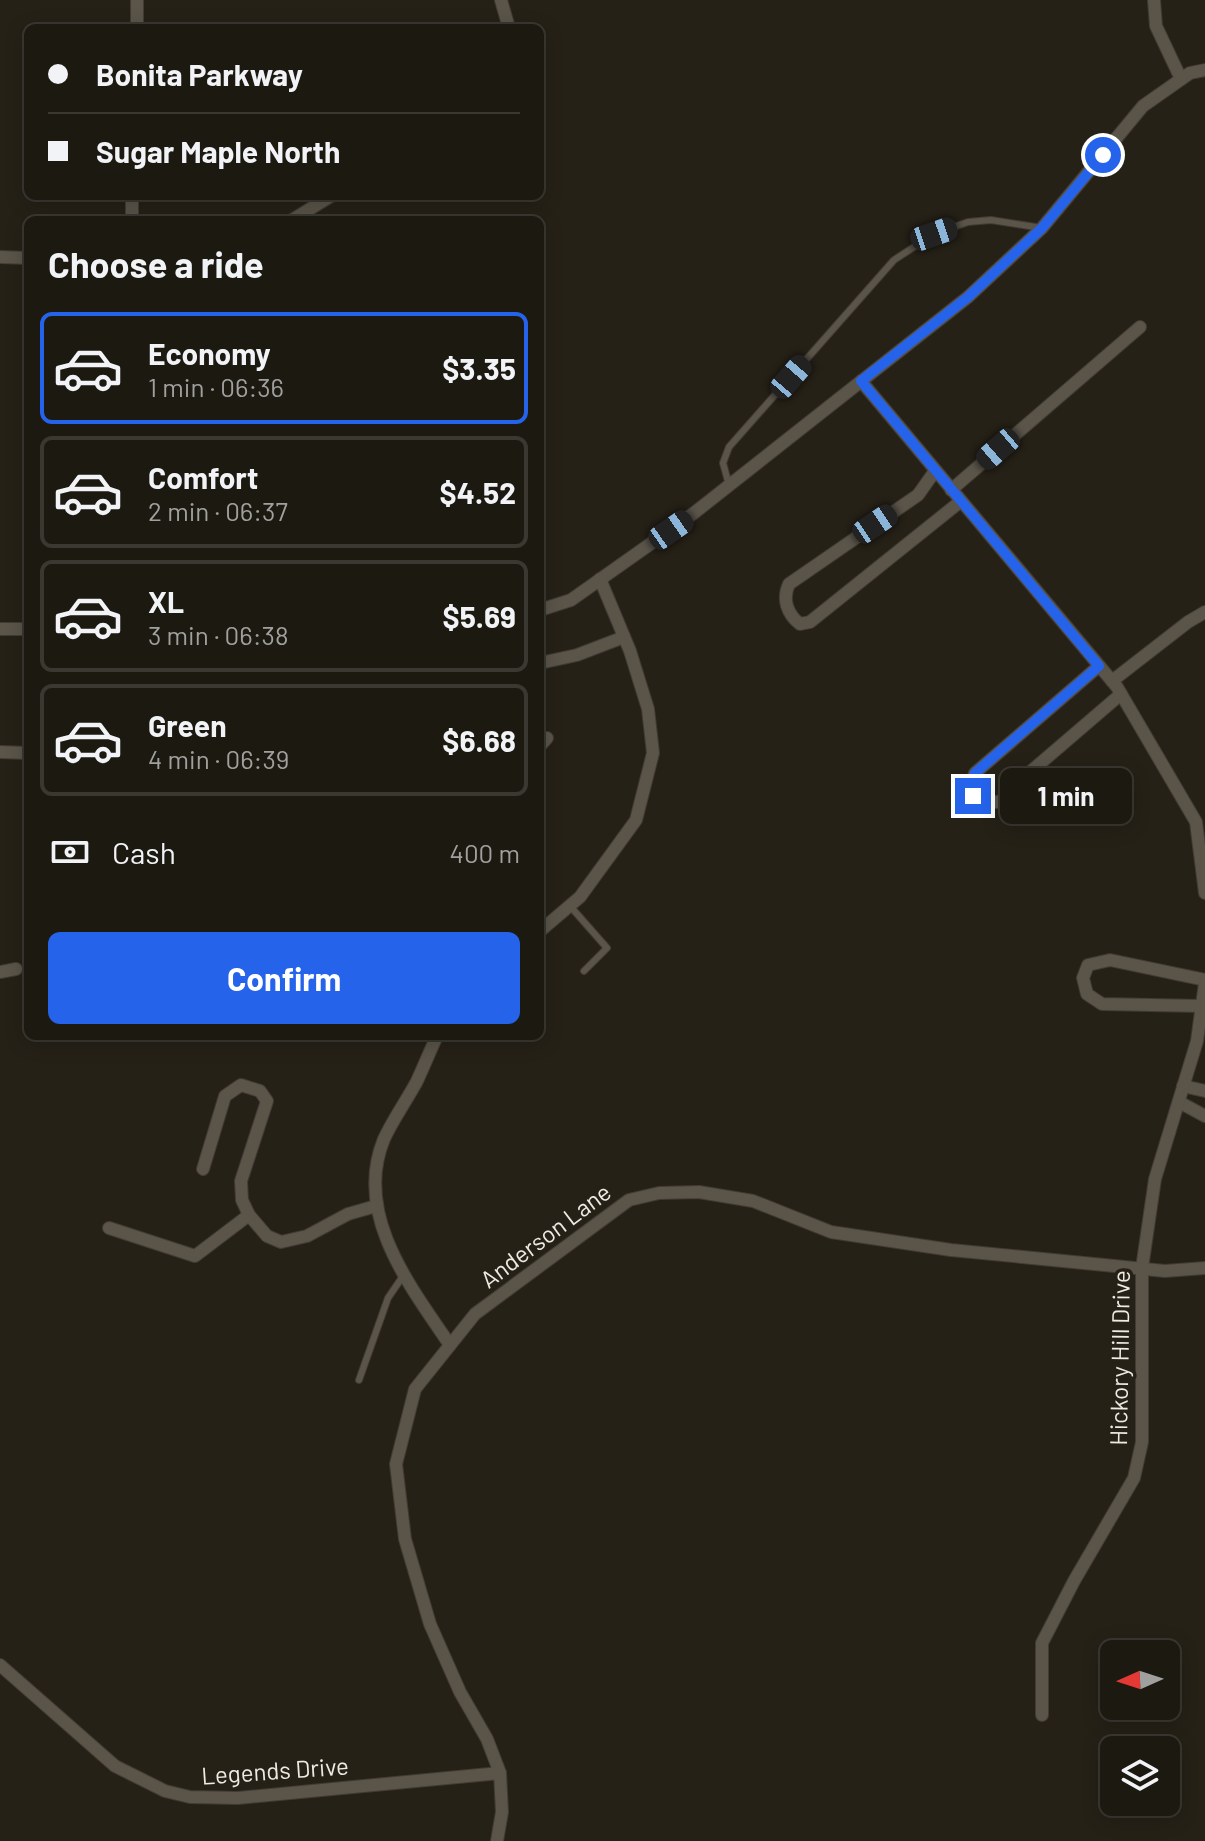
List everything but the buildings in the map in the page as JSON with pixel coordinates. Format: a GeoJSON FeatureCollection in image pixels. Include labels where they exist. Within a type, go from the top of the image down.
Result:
{"type":"FeatureCollection","features":[{"type":"Feature","properties":{"kind":"street"},"geometry":{"type":"LineString","coordinates":[[137,0],[137,24]]}},
{"type":"Feature","properties":{"kind":"street"},"geometry":{"type":"LineString","coordinates":[[501,0],[508,24]]}},
{"type":"Feature","properties":{"kind":"street"},"geometry":{"type":"LineString","coordinates":[[1154,0],[1156,26],[1181,79]]}},
{"type":"Feature","properties":{"kind":"street"},"geometry":{"type":"LineString","coordinates":[[544,609],[571,600],[729,485],[968,297],[1042,228],[1143,106],[1190,73],[1205,70]]}},
{"type":"Feature","properties":{"kind":"street"},"geometry":{"type":"LineString","coordinates":[[298,216],[324,200]]}},
{"type":"Feature","properties":{"kind":"street"},"geometry":{"type":"LineString","coordinates":[[0,257],[24,258]]}},
{"type":"Feature","properties":{"kind":"street"},"geometry":{"type":"LineString","coordinates":[[951,490],[1140,327]]}},
{"type":"Feature","properties":{"kind":"street"},"geometry":{"type":"LineString","coordinates":[[861,381],[1121,694],[1196,822],[1205,889]]}},
{"type":"Feature","properties":{"kind":"street"},"geometry":{"type":"LineString","coordinates":[[935,471],[918,495],[789,584],[784,594],[789,616],[800,624],[810,622],[961,501]]}},
{"type":"Feature","properties":{"kind":"street"},"geometry":{"type":"LineString","coordinates":[[544,928],[580,897],[636,820],[653,753],[648,709],[624,637],[600,579]]}},
{"type":"Feature","properties":{"kind":"street"},"geometry":{"type":"LineString","coordinates":[[1112,681],[1205,612]]}},
{"type":"Feature","properties":{"kind":"street"},"geometry":{"type":"LineString","coordinates":[[0,629],[24,629]]}},
{"type":"Feature","properties":{"kind":"street"},"geometry":{"type":"LineString","coordinates":[[544,662],[577,655],[624,637]]}},
{"type":"Feature","properties":{"kind":"street"},"geometry":{"type":"LineString","coordinates":[[1099,666],[975,773],[969,791],[981,802],[1009,797],[1029,773],[1121,694]]}},
{"type":"Feature","properties":{"kind":"street"},"geometry":{"type":"LineString","coordinates":[[0,752],[24,753]]}},
{"type":"Feature","properties":{"kind":"street"},"geometry":{"type":"LineString","coordinates":[[1202,1006],[1102,1004],[1087,994],[1083,978],[1088,965],[1110,960],[1205,982]]}},
{"type":"Feature","properties":{"kind":"street"},"geometry":{"type":"LineString","coordinates":[[0,972],[16,969]]}},
{"type":"Feature","properties":{"kind":"street","name":"Hickory Hill Drive"},"geometry":{"type":"LineString","coordinates":[[1042,1715],[1042,1643],[1074,1581],[1133,1483],[1142,1442],[1142,1268],[1155,1179],[1197,1041],[1205,982]]}},
{"type":"Feature","properties":{"kind":"street"},"geometry":{"type":"LineString","coordinates":[[435,1040],[384,1140],[376,1173],[376,1206],[385,1238],[450,1345]]}},
{"type":"Feature","properties":{"kind":"street"},"geometry":{"type":"LineString","coordinates":[[203,1169],[225,1096],[241,1085],[260,1091],[267,1101],[241,1181],[242,1200],[249,1215],[267,1236],[281,1242],[307,1236],[348,1214],[376,1206]]}},
{"type":"Feature","properties":{"kind":"street"},"geometry":{"type":"LineString","coordinates":[[1183,1086],[1205,1091]]}},
{"type":"Feature","properties":{"kind":"street"},"geometry":{"type":"LineString","coordinates":[[1179,1102],[1205,1116]]}},
{"type":"Feature","properties":{"kind":"street","name":"Anderson Lane"},"geometry":{"type":"LineString","coordinates":[[497,1841],[502,1812],[500,1773],[487,1739],[465,1702],[430,1624],[405,1539],[396,1464],[415,1389],[475,1314],[629,1200],[659,1193],[699,1192],[753,1201],[831,1232],[951,1250],[1165,1271],[1205,1268]]}},
{"type":"Feature","properties":{"kind":"street"},"geometry":{"type":"LineString","coordinates":[[109,1228],[195,1256],[249,1215]]}},
{"type":"Feature","properties":{"kind":"street","name":"Legends Drive"},"geometry":{"type":"LineString","coordinates":[[0,1665],[115,1766],[165,1791],[190,1797],[238,1798],[500,1773]]}},
{"type":"Feature","properties":{"kind":"lane"},"geometry":{"type":"LineString","coordinates":[[729,485],[723,463],[729,447],[894,260],[934,234],[968,222],[991,220],[1042,228]]}},
{"type":"Feature","properties":{"kind":"lane"},"geometry":{"type":"LineString","coordinates":[[570,906],[607,948],[584,971]]}},
{"type":"Feature","properties":{"kind":"lane"},"geometry":{"type":"LineString","coordinates":[[359,1380],[388,1298],[405,1273]]}},
{"type":"Feature","properties":{"kind":"route"},"geometry":{"type":"LineString","coordinates":[[973,796],[969,791],[975,773],[1099,666],[861,381],[968,297],[1042,228],[1103,155]]}}]}
